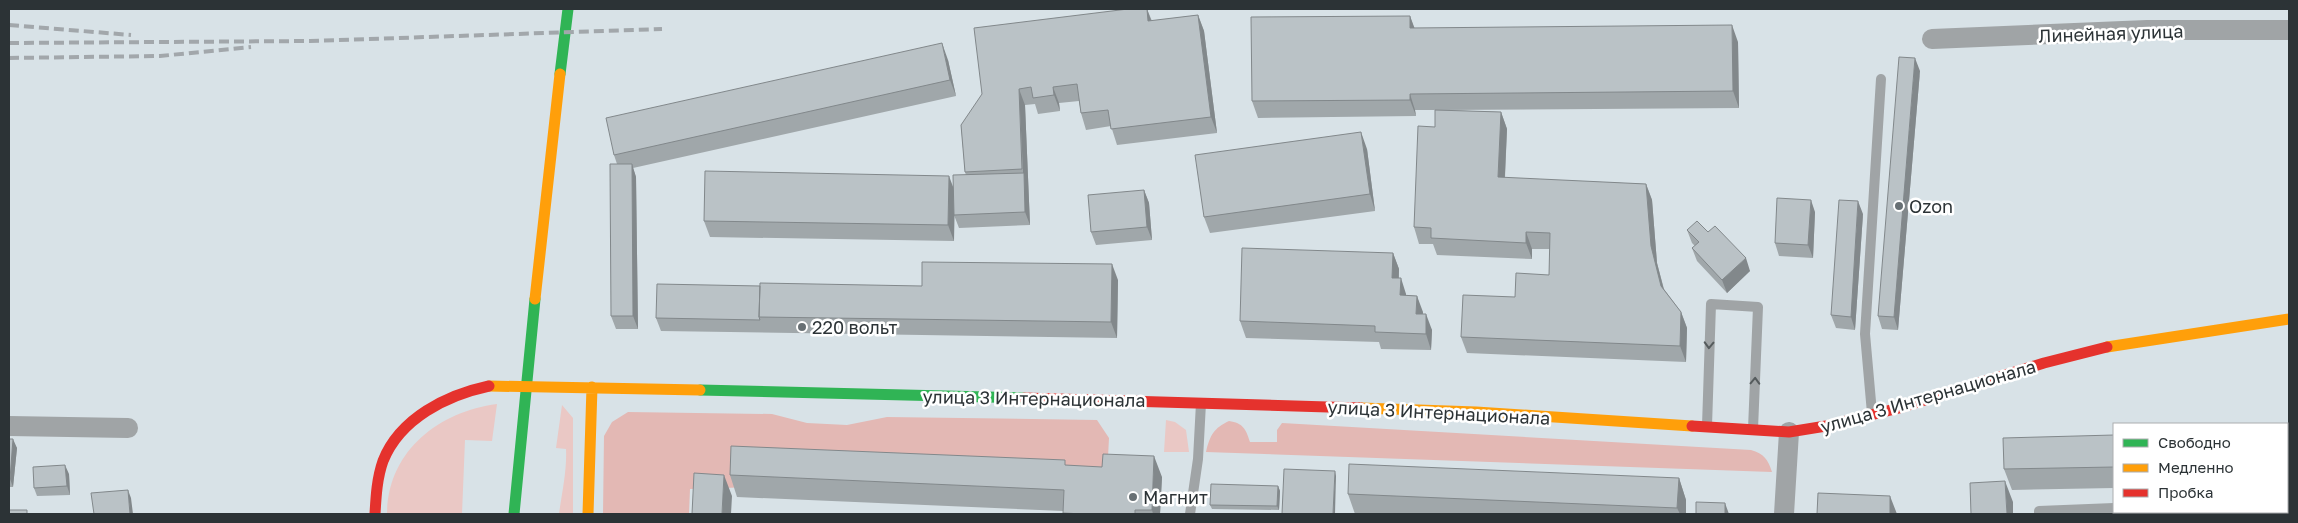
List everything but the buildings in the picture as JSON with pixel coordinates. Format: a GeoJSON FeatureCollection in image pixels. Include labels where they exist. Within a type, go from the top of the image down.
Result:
{"type":"FeatureCollection","features":[{"type":"Feature","properties":{"kind":"main road"},"geometry":{"type":"LineString","coordinates":[[514,514],[539,257],[568,9]]}},
{"type":"Feature","properties":{"kind":"main road","name":"улица 3 Интернационала"},"geometry":{"type":"LineString","coordinates":[[375,514],[376,488],[383,460],[396,440],[415,420],[438,403],[464,392],[495,385],[1202,402],[1476,412],[1789,432],[1826,427],[1872,416],[2082,353],[2146,340],[2272,323],[2289,318]]}},
{"type":"Feature","properties":{"kind":"main road","name":"улица 3 Интернационала"},"geometry":{"type":"LineString","coordinates":[[2272,323],[2289,324]]}},
{"type":"Feature","properties":{"kind":"main road"},"geometry":{"type":"LineString","coordinates":[[588,514],[592,387]]}},
{"type":"Feature","properties":{"kind":"street","name":"Линейная улица"},"geometry":{"type":"LineString","coordinates":[[1932,39],[2147,30],[2289,30]]}},
{"type":"Feature","properties":{"kind":"street"},"geometry":{"type":"LineString","coordinates":[[9,426],[128,428]]}},
{"type":"Feature","properties":{"kind":"street"},"geometry":{"type":"LineString","coordinates":[[1784,514],[1789,432]]}},
{"type":"Feature","properties":{"kind":"lane"},"geometry":{"type":"LineString","coordinates":[[1872,416],[1865,334],[1881,79]]}},
{"type":"Feature","properties":{"kind":"lane"},"geometry":{"type":"LineString","coordinates":[[1707,427],[1711,304],[1758,307],[1753,430]]}},
{"type":"Feature","properties":{"kind":"lane"},"geometry":{"type":"LineString","coordinates":[[1190,514],[1198,459],[1202,402]]}},
{"type":"Feature","properties":{"kind":"lane"},"geometry":{"type":"LineString","coordinates":[[2039,514],[2039,511],[2113,508]]}},
{"type":"Feature","properties":{"kind":"shaded area"},"geometry":{"type":"Polygon","coordinates":[[[497,404],[492,441],[465,440],[462,514],[387,514],[390,492],[396,471],[420,438],[455,416],[475,408],[497,404]]]}},
{"type":"Feature","properties":{"kind":"shaded area"},"geometry":{"type":"Polygon","coordinates":[[[562,405],[573,418],[573,514],[559,514],[566,457],[566,449],[556,448],[562,405]]]}},
{"type":"Feature","properties":{"kind":"shaded area"},"geometry":{"type":"Polygon","coordinates":[[[628,412],[772,414],[807,423],[847,425],[887,417],[1097,420],[1109,438],[1107,476],[690,489],[689,514],[603,514],[604,436],[612,422],[628,412]]]}},
{"type":"Feature","properties":{"kind":"shaded area"},"geometry":{"type":"Polygon","coordinates":[[[1166,420],[1175,422],[1186,430],[1189,452],[1164,452],[1166,420]]]}},
{"type":"Feature","properties":{"kind":"shaded area"},"geometry":{"type":"Polygon","coordinates":[[[1229,421],[1238,423],[1243,427],[1250,442],[1277,442],[1277,430],[1282,423],[1751,450],[1765,458],[1772,472],[1206,452],[1213,433],[1229,421]]]}},
{"type":"Feature","properties":{"kind":"railway"},"geometry":{"type":"LineString","coordinates":[[9,25],[131,35]]}},
{"type":"Feature","properties":{"kind":"railway"},"geometry":{"type":"LineString","coordinates":[[9,43],[310,41],[662,29]]}},
{"type":"Feature","properties":{"kind":"railway"},"geometry":{"type":"LineString","coordinates":[[9,58],[160,56],[251,47]]}},
{"type":"Feature","properties":{"kind":"traffic: fast"},"geometry":{"type":"LineString","coordinates":[[560,74],[568,9]]}},
{"type":"Feature","properties":{"kind":"traffic: fast"},"geometry":{"type":"LineString","coordinates":[[514,514],[535,299]]}},
{"type":"Feature","properties":{"kind":"traffic: fast"},"geometry":{"type":"LineString","coordinates":[[700,390],[1024,398]]}},
{"type":"Feature","properties":{"kind":"traffic: slow"},"geometry":{"type":"LineString","coordinates":[[535,299],[560,74]]}},
{"type":"Feature","properties":{"kind":"traffic: slow"},"geometry":{"type":"LineString","coordinates":[[2107,347],[2289,319]]}},
{"type":"Feature","properties":{"kind":"traffic: slow"},"geometry":{"type":"LineString","coordinates":[[489,386],[700,390]]}},
{"type":"Feature","properties":{"kind":"traffic: slow"},"geometry":{"type":"LineString","coordinates":[[588,514],[592,387]]}},
{"type":"Feature","properties":{"kind":"traffic: slow"},"geometry":{"type":"LineString","coordinates":[[1361,408],[1476,412],[1692,426]]}},
{"type":"Feature","properties":{"kind":"traffic: jam"},"geometry":{"type":"LineString","coordinates":[[1692,426],[1789,432],[1826,426],[1899,408],[2044,363],[2107,347]]}},
{"type":"Feature","properties":{"kind":"traffic: jam"},"geometry":{"type":"LineString","coordinates":[[375,514],[376,494],[381,467],[391,446],[401,432],[413,421],[441,402],[457,395],[489,386]]}},
{"type":"Feature","properties":{"kind":"traffic: jam"},"geometry":{"type":"LineString","coordinates":[[1024,398],[1361,408]]}},
{"type":"Feature","properties":{"kind":"place","name":"Ozon"},"geometry":{"type":"Point","coordinates":[1899,206]}},
{"type":"Feature","properties":{"kind":"place","name":"220 вольт"},"geometry":{"type":"Point","coordinates":[802,327]}},
{"type":"Feature","properties":{"kind":"place","name":"Магнит"},"geometry":{"type":"Point","coordinates":[1133,497]}}]}
